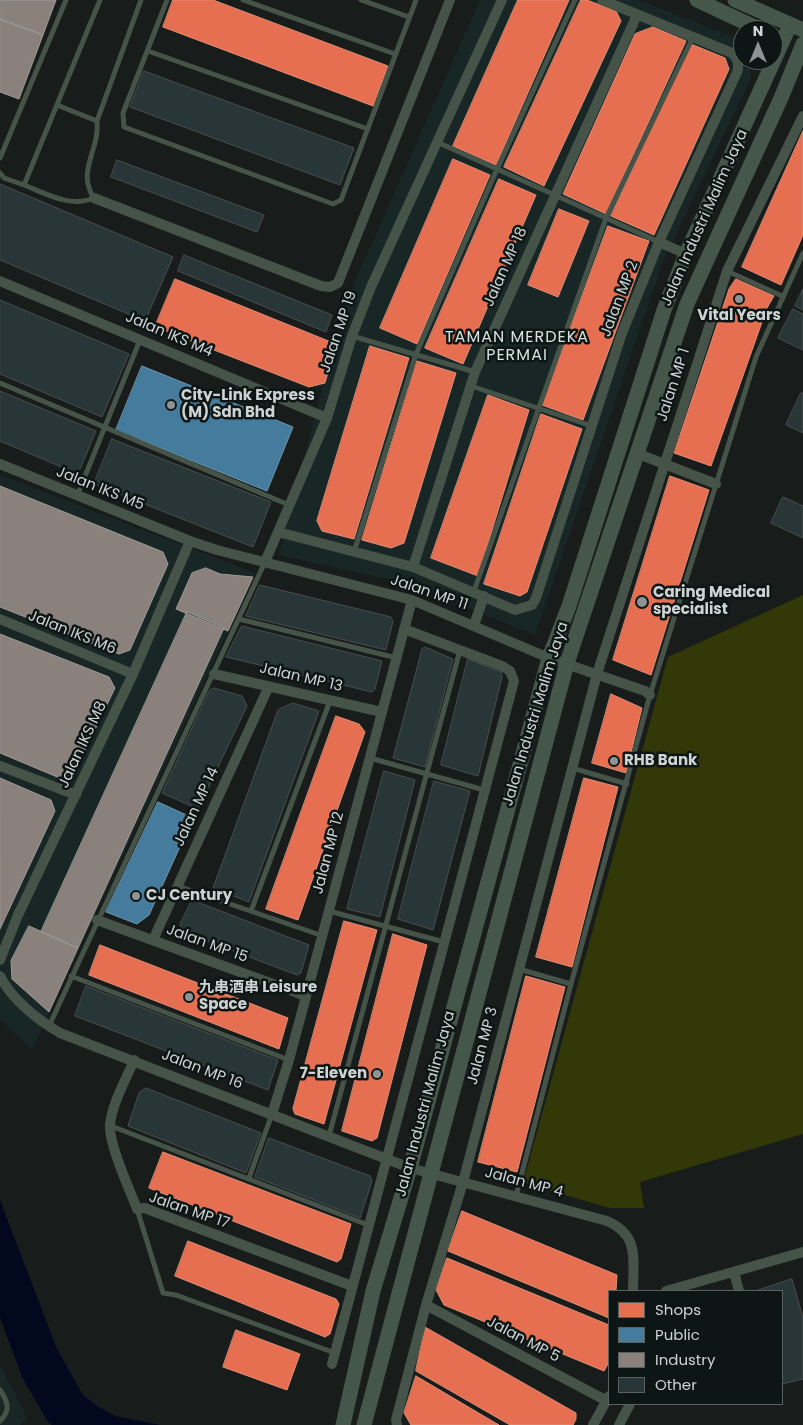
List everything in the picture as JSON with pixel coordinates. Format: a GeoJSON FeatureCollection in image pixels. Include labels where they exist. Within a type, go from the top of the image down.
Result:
{"type":"FeatureCollection","features":[{"type":"Feature","properties":{"kind":"main road"},"geometry":{"type":"LineString","coordinates":[[698,0],[736,20]]}},
{"type":"Feature","properties":{"kind":"main road"},"geometry":{"type":"LineString","coordinates":[[735,0],[797,28]]}},
{"type":"Feature","properties":{"kind":"main road","name":"Jalan Industri Malim Jaya"},"geometry":{"type":"LineString","coordinates":[[783,35],[797,28]]}},
{"type":"Feature","properties":{"kind":"main road"},"geometry":{"type":"LineString","coordinates":[[783,40],[802,48]]}},
{"type":"Feature","properties":{"kind":"main road","name":"Jalan Industri Malim Jaya"},"geometry":{"type":"LineString","coordinates":[[364,1425],[567,663],[687,304],[802,48]]}},
{"type":"Feature","properties":{"kind":"main road"},"geometry":{"type":"LineString","coordinates":[[759,98],[765,70]]}},
{"type":"Feature","properties":{"kind":"main road","name":"Jalan Industri Malim Jaya"},"geometry":{"type":"LineString","coordinates":[[343,1425],[373,1291],[410,1168],[549,658],[569,606],[664,310],[686,254],[759,98],[768,70]]}},
{"type":"Feature","properties":{"kind":"main road"},"geometry":{"type":"LineString","coordinates":[[781,98],[803,75]]}},
{"type":"Feature","properties":{"kind":"street"},"geometry":{"type":"LineString","coordinates":[[94,198],[320,286],[330,287],[338,283],[450,0]]}},
{"type":"Feature","properties":{"kind":"street","name":"Jalan MP 19"},"geometry":{"type":"LineString","coordinates":[[265,562],[326,418],[370,287],[502,0]]}},
{"type":"Feature","properties":{"kind":"street"},"geometry":{"type":"LineString","coordinates":[[602,0],[693,37]]}},
{"type":"Feature","properties":{"kind":"street","name":"Jalan MP 18"},"geometry":{"type":"LineString","coordinates":[[413,567],[475,372],[637,15]]}},
{"type":"Feature","properties":{"kind":"street","name":"Jalan MP 2"},"geometry":{"type":"LineString","coordinates":[[484,596],[515,610],[532,605],[536,598],[622,332],[658,242],[738,70],[738,61],[732,53],[693,37]]}},
{"type":"Feature","properties":{"kind":"street","name":"Jalan MP 1"},"geometry":{"type":"LineString","coordinates":[[597,674],[727,271],[803,116]]}},
{"type":"Feature","properties":{"kind":"street"},"geometry":{"type":"LineString","coordinates":[[658,242],[686,254]]}},
{"type":"Feature","properties":{"kind":"street","name":"Jalan IKS M4"},"geometry":{"type":"LineString","coordinates":[[0,281],[326,418]]}},
{"type":"Feature","properties":{"kind":"street"},"geometry":{"type":"LineString","coordinates":[[636,453],[716,484]]}},
{"type":"Feature","properties":{"kind":"street","name":"Jalan IKS M5"},"geometry":{"type":"LineString","coordinates":[[0,464],[190,541]]}},
{"type":"Feature","properties":{"kind":"street"},"geometry":{"type":"LineString","coordinates":[[278,532],[413,567],[474,591],[484,596],[474,625]]}},
{"type":"Feature","properties":{"kind":"street","name":"Jalan MP 11"},"geometry":{"type":"LineString","coordinates":[[190,541],[412,600],[549,658],[650,695]]}},
{"type":"Feature","properties":{"kind":"street","name":"Jalan IKS M8"},"geometry":{"type":"LineString","coordinates":[[0,960],[18,915],[133,674],[190,541]]}},
{"type":"Feature","properties":{"kind":"street","name":"Jalan MP 12"},"geometry":{"type":"LineString","coordinates":[[272,1114],[289,1060],[412,600]]}},
{"type":"Feature","properties":{"kind":"street","name":"Jalan IKS M6"},"geometry":{"type":"LineString","coordinates":[[0,620],[133,674]]}},
{"type":"Feature","properties":{"kind":"street"},"geometry":{"type":"LineString","coordinates":[[332,1364],[385,1159],[514,681],[510,672],[502,666],[404,629]]}},
{"type":"Feature","properties":{"kind":"street","name":"Jalan MP 13"},"geometry":{"type":"LineString","coordinates":[[214,674],[382,712]]}},
{"type":"Feature","properties":{"kind":"street","name":"Jalan MP 3"},"geometry":{"type":"LineString","coordinates":[[397,1425],[396,1420],[426,1305],[463,1182],[597,674]]}},
{"type":"Feature","properties":{"kind":"street","name":"Jalan MP 14"},"geometry":{"type":"LineString","coordinates":[[153,940],[269,686]]}},
{"type":"Feature","properties":{"kind":"street"},"geometry":{"type":"LineString","coordinates":[[0,766],[76,795]]}},
{"type":"Feature","properties":{"kind":"street","name":"Jalan MP 15"},"geometry":{"type":"LineString","coordinates":[[97,920],[306,996]]}},
{"type":"Feature","properties":{"kind":"street","name":"Jalan MP 16"},"geometry":{"type":"LineString","coordinates":[[0,976],[4,983],[31,1012],[60,1033],[410,1168]]}},
{"type":"Feature","properties":{"kind":"street","name":"Jalan MP 17"},"geometry":{"type":"LineString","coordinates":[[134,1060],[113,1112],[110,1126],[113,1142],[136,1209],[150,1210],[352,1286]]}},
{"type":"Feature","properties":{"kind":"street","name":"Jalan MP 4"},"geometry":{"type":"LineString","coordinates":[[410,1168],[607,1221],[619,1226],[628,1234],[633,1247],[633,1290]]}},
{"type":"Feature","properties":{"kind":"street"},"geometry":{"type":"LineString","coordinates":[[670,1290],[803,1252]]}},
{"type":"Feature","properties":{"kind":"street"},"geometry":{"type":"LineString","coordinates":[[734,1272],[739,1290]]}},
{"type":"Feature","properties":{"kind":"street","name":"Jalan MP 5"},"geometry":{"type":"LineString","coordinates":[[426,1305],[608,1398]]}},
{"type":"Feature","properties":{"kind":"street"},"geometry":{"type":"LineString","coordinates":[[593,1425],[608,1398]]}},
{"type":"Feature","properties":{"kind":"street"},"geometry":{"type":"LineString","coordinates":[[619,1425],[629,1405]]}},
{"type":"Feature","properties":{"kind":"lane"},"geometry":{"type":"LineString","coordinates":[[0,158],[66,0]]}},
{"type":"Feature","properties":{"kind":"lane"},"geometry":{"type":"LineString","coordinates":[[24,185],[100,0]]}},
{"type":"Feature","properties":{"kind":"lane"},"geometry":{"type":"LineString","coordinates":[[0,173],[4,178],[66,201],[86,202],[94,198],[87,188],[86,179],[98,131],[97,121],[141,0]]}},
{"type":"Feature","properties":{"kind":"lane"},"geometry":{"type":"LineString","coordinates":[[167,0],[123,113],[124,127],[334,204],[341,200],[416,0]]}},
{"type":"Feature","properties":{"kind":"lane"},"geometry":{"type":"LineString","coordinates":[[243,0],[395,54]]}},
{"type":"Feature","properties":{"kind":"lane"},"geometry":{"type":"LineString","coordinates":[[361,0],[409,17]]}},
{"type":"Feature","properties":{"kind":"lane"},"geometry":{"type":"LineString","coordinates":[[354,552],[416,354],[497,169],[575,0]]}},
{"type":"Feature","properties":{"kind":"lane"},"geometry":{"type":"LineString","coordinates":[[474,591],[606,218],[693,37]]}},
{"type":"Feature","properties":{"kind":"lane"},"geometry":{"type":"LineString","coordinates":[[148,51],[368,129]]}},
{"type":"Feature","properties":{"kind":"lane"},"geometry":{"type":"LineString","coordinates":[[57,105],[97,121]]}},
{"type":"Feature","properties":{"kind":"lane"},"geometry":{"type":"LineString","coordinates":[[437,142],[658,242]]}},
{"type":"Feature","properties":{"kind":"lane"},"geometry":{"type":"LineString","coordinates":[[516,1197],[571,984],[650,695],[756,357],[803,253]]}},
{"type":"Feature","properties":{"kind":"lane"},"geometry":{"type":"LineString","coordinates":[[727,271],[782,296]]}},
{"type":"Feature","properties":{"kind":"lane"},"geometry":{"type":"LineString","coordinates":[[352,336],[475,372]]}},
{"type":"Feature","properties":{"kind":"lane"},"geometry":{"type":"LineString","coordinates":[[77,496],[140,339]]}},
{"type":"Feature","properties":{"kind":"lane"},"geometry":{"type":"LineString","coordinates":[[0,383],[289,505]]}},
{"type":"Feature","properties":{"kind":"lane"},"geometry":{"type":"LineString","coordinates":[[471,386],[592,427]]}},
{"type":"Feature","properties":{"kind":"lane"},"geometry":{"type":"LineString","coordinates":[[49,1026],[265,562]]}},
{"type":"Feature","properties":{"kind":"lane"},"geometry":{"type":"LineString","coordinates":[[239,619],[397,658]]}},
{"type":"Feature","properties":{"kind":"lane"},"geometry":{"type":"LineString","coordinates":[[329,1136],[460,650]]}},
{"type":"Feature","properties":{"kind":"lane"},"geometry":{"type":"LineString","coordinates":[[251,911],[330,700]]}},
{"type":"Feature","properties":{"kind":"lane"},"geometry":{"type":"LineString","coordinates":[[370,758],[484,790]]}},
{"type":"Feature","properties":{"kind":"lane"},"geometry":{"type":"LineString","coordinates":[[572,768],[627,784]]}},
{"type":"Feature","properties":{"kind":"lane"},"geometry":{"type":"LineString","coordinates":[[178,886],[322,936]]}},
{"type":"Feature","properties":{"kind":"lane"},"geometry":{"type":"LineString","coordinates":[[329,911],[445,942]]}},
{"type":"Feature","properties":{"kind":"lane"},"geometry":{"type":"LineString","coordinates":[[519,969],[571,984]]}},
{"type":"Feature","properties":{"kind":"lane"},"geometry":{"type":"LineString","coordinates":[[71,976],[289,1060]]}},
{"type":"Feature","properties":{"kind":"lane"},"geometry":{"type":"LineString","coordinates":[[249,1178],[272,1114]]}},
{"type":"Feature","properties":{"kind":"lane"},"geometry":{"type":"LineString","coordinates":[[110,1126],[368,1225]]}},
{"type":"Feature","properties":{"kind":"lane"},"geometry":{"type":"LineString","coordinates":[[136,1209],[163,1293],[176,1295],[335,1353]]}},
{"type":"Feature","properties":{"kind":"lane"},"geometry":{"type":"LineString","coordinates":[[0,1390],[8,1407],[6,1414],[0,1422]]}},
{"type":"Feature","properties":{"kind":"shaded area"},"geometry":{"type":"Polygon","coordinates":[[[480,0],[639,0],[733,37],[733,70],[750,70],[750,81],[664,259],[535,635],[409,584],[279,555],[342,311],[480,0]]]}},
{"type":"Feature","properties":{"kind":"shaded area"},"geometry":{"type":"Polygon","coordinates":[[[0,475],[255,573],[32,1050],[0,1019],[0,475]]]}},
{"type":"Feature","properties":{"kind":"shaded area"},"geometry":{"type":"Polygon","coordinates":[[[0,1366],[27,1417],[20,1425],[0,1425],[0,1366]]]}},
{"type":"Feature","properties":{"kind":"green space"},"geometry":{"type":"Polygon","coordinates":[[[803,595],[803,1134],[640,1182],[644,1208],[610,1208],[523,1183],[668,657],[803,595]]]}},
{"type":"Feature","properties":{"kind":"water"},"geometry":{"type":"Polygon","coordinates":[[[0,1200],[57,1349],[83,1395],[97,1406],[115,1416],[160,1425],[52,1425],[48,1422],[23,1379],[0,1318],[0,1200]]]}},
{"type":"Feature","properties":{"kind":"building: Shops"},"geometry":{"type":"Polygon","coordinates":[[[173,0],[213,0],[388,66],[373,106],[163,27],[173,0]]]}},
{"type":"Feature","properties":{"kind":"building: Shops"},"geometry":{"type":"Polygon","coordinates":[[[518,0],[569,0],[496,165],[453,146],[518,0]]]}},
{"type":"Feature","properties":{"kind":"building: Shops"},"geometry":{"type":"Polygon","coordinates":[[[581,0],[587,0],[616,11],[621,21],[544,186],[504,167],[581,0]]]}},
{"type":"Feature","properties":{"kind":"building: Shops"},"geometry":{"type":"Polygon","coordinates":[[[653,27],[686,41],[606,214],[563,194],[635,34],[653,27]]]}},
{"type":"Feature","properties":{"kind":"building: Shops"},"geometry":{"type":"Polygon","coordinates":[[[691,44],[725,58],[729,69],[654,235],[611,216],[691,44]]]}},
{"type":"Feature","properties":{"kind":"building: Shops"},"geometry":{"type":"Polygon","coordinates":[[[803,131],[803,235],[781,285],[742,267],[803,131]]]}},
{"type":"Feature","properties":{"kind":"building: Shops"},"geometry":{"type":"Polygon","coordinates":[[[453,159],[490,175],[417,344],[380,328],[453,159]]]}},
{"type":"Feature","properties":{"kind":"building: Shops"},"geometry":{"type":"Polygon","coordinates":[[[499,179],[536,195],[463,364],[425,348],[499,179]]]}},
{"type":"Feature","properties":{"kind":"building: Shops"},"geometry":{"type":"Polygon","coordinates":[[[559,209],[589,221],[558,297],[528,285],[559,209]]]}},
{"type":"Feature","properties":{"kind":"building: Shops"},"geometry":{"type":"Polygon","coordinates":[[[608,226],[649,241],[583,420],[542,405],[608,226]]]}},
{"type":"Feature","properties":{"kind":"building: Shops"},"geometry":{"type":"Polygon","coordinates":[[[175,279],[336,344],[325,383],[309,387],[155,327],[175,279]]]}},
{"type":"Feature","properties":{"kind":"building: Shops"},"geometry":{"type":"Polygon","coordinates":[[[736,279],[774,296],[767,308],[711,466],[674,453],[729,289],[736,279]]]}},
{"type":"Feature","properties":{"kind":"building: Shops"},"geometry":{"type":"Polygon","coordinates":[[[370,346],[409,358],[354,539],[322,531],[317,521],[370,346]]]}},
{"type":"Feature","properties":{"kind":"building: Shops"},"geometry":{"type":"Polygon","coordinates":[[[417,361],[456,373],[404,543],[391,548],[362,540],[417,361]]]}},
{"type":"Feature","properties":{"kind":"building: Shops"},"geometry":{"type":"Polygon","coordinates":[[[488,395],[529,410],[478,576],[431,558],[488,395]]]}},
{"type":"Feature","properties":{"kind":"building: Shops"},"geometry":{"type":"Polygon","coordinates":[[[541,414],[582,429],[527,592],[520,596],[484,584],[541,414]]]}},
{"type":"Feature","properties":{"kind":"building: Shops"},"geometry":{"type":"Polygon","coordinates":[[[670,476],[709,490],[651,675],[613,660],[670,476]]]}},
{"type":"Feature","properties":{"kind":"building: Shops"},"geometry":{"type":"Polygon","coordinates":[[[611,694],[642,708],[626,773],[592,763],[611,694]]]}},
{"type":"Feature","properties":{"kind":"building: Shops"},"geometry":{"type":"Polygon","coordinates":[[[336,716],[359,724],[365,732],[298,920],[266,909],[336,716]]]}},
{"type":"Feature","properties":{"kind":"building: Shops"},"geometry":{"type":"Polygon","coordinates":[[[584,778],[618,787],[572,967],[536,957],[584,778]]]}},
{"type":"Feature","properties":{"kind":"building: Shops"},"geometry":{"type":"Polygon","coordinates":[[[344,921],[377,930],[324,1124],[295,1114],[293,1109],[344,921]]]}},
{"type":"Feature","properties":{"kind":"building: Shops"},"geometry":{"type":"Polygon","coordinates":[[[393,934],[427,945],[377,1138],[372,1141],[342,1131],[393,934]]]}},
{"type":"Feature","properties":{"kind":"building: Shops","name":"九串酒串 Leisure Space"},"geometry":{"type":"Polygon","coordinates":[[[100,945],[288,1018],[279,1049],[89,975],[100,945]]]}},
{"type":"Feature","properties":{"kind":"building: Shops"},"geometry":{"type":"Polygon","coordinates":[[[526,976],[565,987],[517,1172],[478,1162],[526,976]]]}},
{"type":"Feature","properties":{"kind":"building: Shops"},"geometry":{"type":"Polygon","coordinates":[[[163,1152],[351,1224],[341,1259],[337,1262],[149,1188],[163,1152]]]}},
{"type":"Feature","properties":{"kind":"building: Shops"},"geometry":{"type":"Polygon","coordinates":[[[462,1211],[617,1275],[616,1290],[608,1290],[608,1318],[448,1251],[462,1211]]]}},
{"type":"Feature","properties":{"kind":"building: Shops"},"geometry":{"type":"Polygon","coordinates":[[[188,1241],[336,1299],[339,1304],[330,1334],[325,1337],[175,1276],[188,1241]]]}},
{"type":"Feature","properties":{"kind":"building: Shops"},"geometry":{"type":"Polygon","coordinates":[[[447,1258],[608,1325],[608,1364],[604,1371],[444,1305],[436,1290],[447,1258]]]}},
{"type":"Feature","properties":{"kind":"building: Shops"},"geometry":{"type":"Polygon","coordinates":[[[425,1327],[576,1413],[573,1425],[510,1425],[416,1371],[425,1327]]]}},
{"type":"Feature","properties":{"kind":"building: Shops"},"geometry":{"type":"Polygon","coordinates":[[[236,1330],[300,1354],[287,1390],[223,1367],[236,1330]]]}},
{"type":"Feature","properties":{"kind":"building: Shops"},"geometry":{"type":"Polygon","coordinates":[[[416,1376],[499,1425],[411,1425],[404,1413],[416,1376]]]}},
{"type":"Feature","properties":{"kind":"building: Public"},"geometry":{"type":"Polygon","coordinates":[[[142,366],[293,427],[267,491],[116,430],[142,366]]]}},
{"type":"Feature","properties":{"kind":"building: Public"},"geometry":{"type":"Polygon","coordinates":[[[158,802],[193,818],[149,915],[137,924],[106,912],[158,802]]]}},
{"type":"Feature","properties":{"kind":"building: Industry"},"geometry":{"type":"Polygon","coordinates":[[[0,0],[56,0],[43,35],[0,19],[0,0]]]}},
{"type":"Feature","properties":{"kind":"building: Industry"},"geometry":{"type":"Polygon","coordinates":[[[0,19],[43,35],[19,99],[0,92],[0,19]]]}},
{"type":"Feature","properties":{"kind":"building: Industry"},"geometry":{"type":"Polygon","coordinates":[[[0,486],[163,552],[168,564],[130,650],[119,654],[0,607],[0,486]]]}},
{"type":"Feature","properties":{"kind":"building: Industry"},"geometry":{"type":"Polygon","coordinates":[[[206,568],[220,574],[253,577],[228,631],[176,609],[192,573],[206,568]]]}},
{"type":"Feature","properties":{"kind":"building: Industry"},"geometry":{"type":"Polygon","coordinates":[[[187,612],[224,628],[78,948],[41,932],[187,612]]]}},
{"type":"Feature","properties":{"kind":"building: Industry"},"geometry":{"type":"Polygon","coordinates":[[[0,634],[109,677],[115,688],[74,773],[62,779],[0,753],[0,634]]]}},
{"type":"Feature","properties":{"kind":"building: Industry"},"geometry":{"type":"Polygon","coordinates":[[[0,778],[51,800],[55,811],[0,929],[0,778]]]}},
{"type":"Feature","properties":{"kind":"building: Industry"},"geometry":{"type":"Polygon","coordinates":[[[29,926],[78,948],[49,1012],[12,979],[11,961],[29,926]]]}},
{"type":"Feature","properties":{"kind":"building: Other"},"geometry":{"type":"Polygon","coordinates":[[[144,71],[354,148],[340,185],[130,107],[144,71]]]}},
{"type":"Feature","properties":{"kind":"building: Other"},"geometry":{"type":"Polygon","coordinates":[[[117,160],[264,215],[257,232],[111,177],[117,160]]]}},
{"type":"Feature","properties":{"kind":"building: Other"},"geometry":{"type":"Polygon","coordinates":[[[0,184],[173,257],[145,321],[0,260],[0,184]]]}},
{"type":"Feature","properties":{"kind":"building: Other"},"geometry":{"type":"Polygon","coordinates":[[[184,255],[332,315],[326,332],[178,271],[184,255]]]}},
{"type":"Feature","properties":{"kind":"building: Other"},"geometry":{"type":"Polygon","coordinates":[[[803,289],[803,310],[795,306],[803,289]]]}},
{"type":"Feature","properties":{"kind":"building: Other"},"geometry":{"type":"Polygon","coordinates":[[[0,300],[129,354],[102,417],[0,374],[0,300]]]}},
{"type":"Feature","properties":{"kind":"building: Other"},"geometry":{"type":"Polygon","coordinates":[[[793,309],[803,314],[803,350],[778,338],[793,309]]]}},
{"type":"Feature","properties":{"kind":"building: Other"},"geometry":{"type":"Polygon","coordinates":[[[0,391],[96,431],[78,474],[0,441],[0,391]]]}},
{"type":"Feature","properties":{"kind":"building: Other"},"geometry":{"type":"Polygon","coordinates":[[[801,393],[803,393],[803,433],[786,425],[801,393]]]}},
{"type":"Feature","properties":{"kind":"building: Other"},"geometry":{"type":"Polygon","coordinates":[[[112,439],[271,502],[253,547],[94,484],[112,439]]]}},
{"type":"Feature","properties":{"kind":"building: Other"},"geometry":{"type":"Polygon","coordinates":[[[783,497],[803,506],[803,538],[771,523],[783,497]]]}},
{"type":"Feature","properties":{"kind":"building: Other"},"geometry":{"type":"Polygon","coordinates":[[[260,585],[391,617],[393,621],[386,650],[246,616],[260,585]]]}},
{"type":"Feature","properties":{"kind":"building: Other"},"geometry":{"type":"Polygon","coordinates":[[[242,626],[382,661],[375,689],[372,692],[226,657],[242,626]]]}},
{"type":"Feature","properties":{"kind":"building: Other"},"geometry":{"type":"Polygon","coordinates":[[[425,647],[453,659],[425,767],[393,758],[422,649],[425,647]]]}},
{"type":"Feature","properties":{"kind":"building: Other"},"geometry":{"type":"Polygon","coordinates":[[[468,659],[501,672],[502,677],[478,776],[441,765],[468,659]]]}},
{"type":"Feature","properties":{"kind":"building: Other"},"geometry":{"type":"Polygon","coordinates":[[[214,688],[242,696],[247,706],[198,809],[162,793],[209,691],[214,688]]]}},
{"type":"Feature","properties":{"kind":"building: Other"},"geometry":{"type":"Polygon","coordinates":[[[293,703],[319,711],[249,902],[213,888],[278,710],[293,703]]]}},
{"type":"Feature","properties":{"kind":"building: Other"},"geometry":{"type":"Polygon","coordinates":[[[384,771],[415,780],[380,917],[347,909],[384,771]]]}},
{"type":"Feature","properties":{"kind":"building: Other"},"geometry":{"type":"Polygon","coordinates":[[[434,781],[470,791],[433,930],[398,919],[434,781]]]}},
{"type":"Feature","properties":{"kind":"building: Other"},"geometry":{"type":"Polygon","coordinates":[[[192,900],[309,945],[301,973],[297,975],[183,932],[180,925],[192,900]]]}},
{"type":"Feature","properties":{"kind":"building: Other"},"geometry":{"type":"Polygon","coordinates":[[[86,986],[278,1060],[268,1090],[75,1016],[86,986]]]}},
{"type":"Feature","properties":{"kind":"building: Other"},"geometry":{"type":"Polygon","coordinates":[[[146,1088],[261,1133],[246,1173],[128,1126],[139,1093],[146,1088]]]}},
{"type":"Feature","properties":{"kind":"building: Other"},"geometry":{"type":"Polygon","coordinates":[[[269,1138],[370,1176],[372,1181],[360,1218],[255,1177],[269,1138]]]}},
{"type":"Feature","properties":{"kind":"building: Other"},"geometry":{"type":"Polygon","coordinates":[[[792,1279],[803,1318],[803,1379],[783,1384],[783,1290],[759,1290],[792,1279]]]}},
{"type":"Feature","properties":{"kind":"place","name":"Vital Years"},"geometry":{"type":"Point","coordinates":[739,299]}},
{"type":"Feature","properties":{"kind":"place","name":"City-Link Express (M) Sdn Bhd"},"geometry":{"type":"Point","coordinates":[171,405]}},
{"type":"Feature","properties":{"kind":"place","name":"Caring Medical specialist"},"geometry":{"type":"Point","coordinates":[642,602]}},
{"type":"Feature","properties":{"kind":"place","name":"RHB Bank"},"geometry":{"type":"Point","coordinates":[614,761]}},
{"type":"Feature","properties":{"kind":"place","name":"CJ Century"},"geometry":{"type":"Point","coordinates":[136,896]}},
{"type":"Feature","properties":{"kind":"place","name":"九串酒串 Leisure Space"},"geometry":{"type":"Point","coordinates":[189,997]}},
{"type":"Feature","properties":{"kind":"place","name":"7-Eleven"},"geometry":{"type":"Point","coordinates":[377,1074]}},
{"type":"Feature","properties":{"kind":"district","name":"TAMAN MERDEKA PERMAI"},"geometry":{"type":"Point","coordinates":[517,347]}}]}
